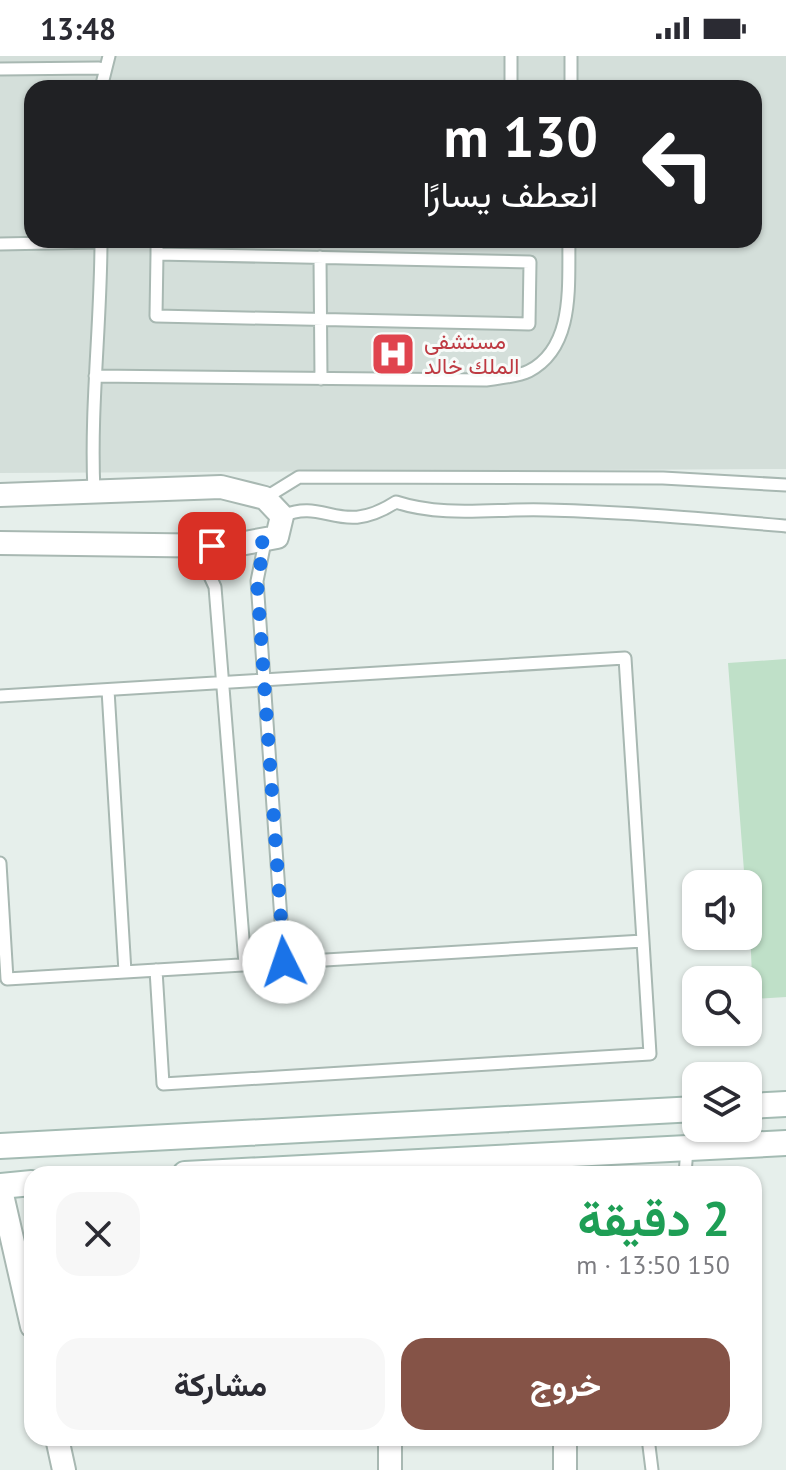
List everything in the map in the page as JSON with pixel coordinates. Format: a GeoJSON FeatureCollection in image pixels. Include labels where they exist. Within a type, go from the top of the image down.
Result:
{"type":"FeatureCollection","features":[{"type":"Feature","properties":{"kind":"street"},"geometry":{"type":"LineString","coordinates":[[0,495],[221,487],[265,498],[282,516],[277,537],[265,542],[196,546],[0,543]]}},
{"type":"Feature","properties":{"kind":"street"},"geometry":{"type":"LineString","coordinates":[[762,1105],[786,1104]]}},
{"type":"Feature","properties":{"kind":"street"},"geometry":{"type":"LineString","coordinates":[[0,1146],[682,1110]]}},
{"type":"Feature","properties":{"kind":"street"},"geometry":{"type":"LineString","coordinates":[[497,1166],[567,1164],[687,1148],[786,1143]]}},
{"type":"Feature","properties":{"kind":"street"},"geometry":{"type":"LineString","coordinates":[[24,1184],[0,1186],[24,1291]]}},
{"type":"Feature","properties":{"kind":"street"},"geometry":{"type":"LineString","coordinates":[[59,1446],[64,1470]]}},
{"type":"Feature","properties":{"kind":"street"},"geometry":{"type":"LineString","coordinates":[[390,1446],[390,1470]]}},
{"type":"Feature","properties":{"kind":"street"},"geometry":{"type":"LineString","coordinates":[[565,1446],[565,1470]]}},
{"type":"Feature","properties":{"kind":"lane"},"geometry":{"type":"LineString","coordinates":[[102,80],[109,56]]}},
{"type":"Feature","properties":{"kind":"lane"},"geometry":{"type":"LineString","coordinates":[[511,56],[511,80]]}},
{"type":"Feature","properties":{"kind":"lane"},"geometry":{"type":"LineString","coordinates":[[571,56],[571,80]]}},
{"type":"Feature","properties":{"kind":"lane"},"geometry":{"type":"LineString","coordinates":[[0,69],[99,62]]}},
{"type":"Feature","properties":{"kind":"lane"},"geometry":{"type":"LineString","coordinates":[[0,244],[24,243]]}},
{"type":"Feature","properties":{"kind":"lane"},"geometry":{"type":"LineString","coordinates":[[94,492],[91,424],[101,307],[101,248]]}},
{"type":"Feature","properties":{"kind":"lane"},"geometry":{"type":"LineString","coordinates":[[157,248],[156,316],[529,324],[530,262],[157,254]]}},
{"type":"Feature","properties":{"kind":"lane"},"geometry":{"type":"LineString","coordinates":[[95,376],[486,380],[528,372],[557,348],[568,298],[569,248]]}},
{"type":"Feature","properties":{"kind":"lane"},"geometry":{"type":"LineString","coordinates":[[320,257],[321,379]]}},
{"type":"Feature","properties":{"kind":"lane"},"geometry":{"type":"LineString","coordinates":[[265,498],[299,477],[663,478],[786,485]]}},
{"type":"Feature","properties":{"kind":"lane"},"geometry":{"type":"LineString","coordinates":[[282,516],[300,509],[347,521],[375,516],[396,502],[427,513],[528,509],[631,512],[786,526]]}},
{"type":"Feature","properties":{"kind":"lane"},"geometry":{"type":"LineString","coordinates":[[265,542],[257,581],[284,962]]}},
{"type":"Feature","properties":{"kind":"lane"},"geometry":{"type":"LineString","coordinates":[[196,546],[215,587],[245,964]]}},
{"type":"Feature","properties":{"kind":"lane"},"geometry":{"type":"LineString","coordinates":[[0,696],[625,658],[650,1054],[163,1084],[156,970]]}},
{"type":"Feature","properties":{"kind":"lane"},"geometry":{"type":"LineString","coordinates":[[108,690],[125,972]]}},
{"type":"Feature","properties":{"kind":"lane"},"geometry":{"type":"LineString","coordinates":[[0,863],[7,979],[643,941]]}},
{"type":"Feature","properties":{"kind":"lane"},"geometry":{"type":"LineString","coordinates":[[686,1166],[687,1148]]}},
{"type":"Feature","properties":{"kind":"lane"},"geometry":{"type":"LineString","coordinates":[[649,1446],[652,1470]]}},
{"type":"Feature","properties":{"kind":"shaded area","name":"مستشفى الملك خالد"},"geometry":{"type":"Polygon","coordinates":[[[0,56],[786,56],[786,469],[0,473],[0,56]]]}},
{"type":"Feature","properties":{"kind":"green space"},"geometry":{"type":"Polygon","coordinates":[[[786,659],[786,997],[762,998],[762,966],[752,966],[751,950],[762,950],[762,870],[744,870],[728,663],[786,659]]]}},
{"type":"Feature","properties":{"kind":"place","name":"مستشفى الملك خالد"},"geometry":{"type":"Point","coordinates":[393,354]}},
{"type":"Feature","properties":{"kind":"route"},"geometry":{"type":"LineString","coordinates":[[212,546],[265,542],[257,581],[284,962]]}}]}
